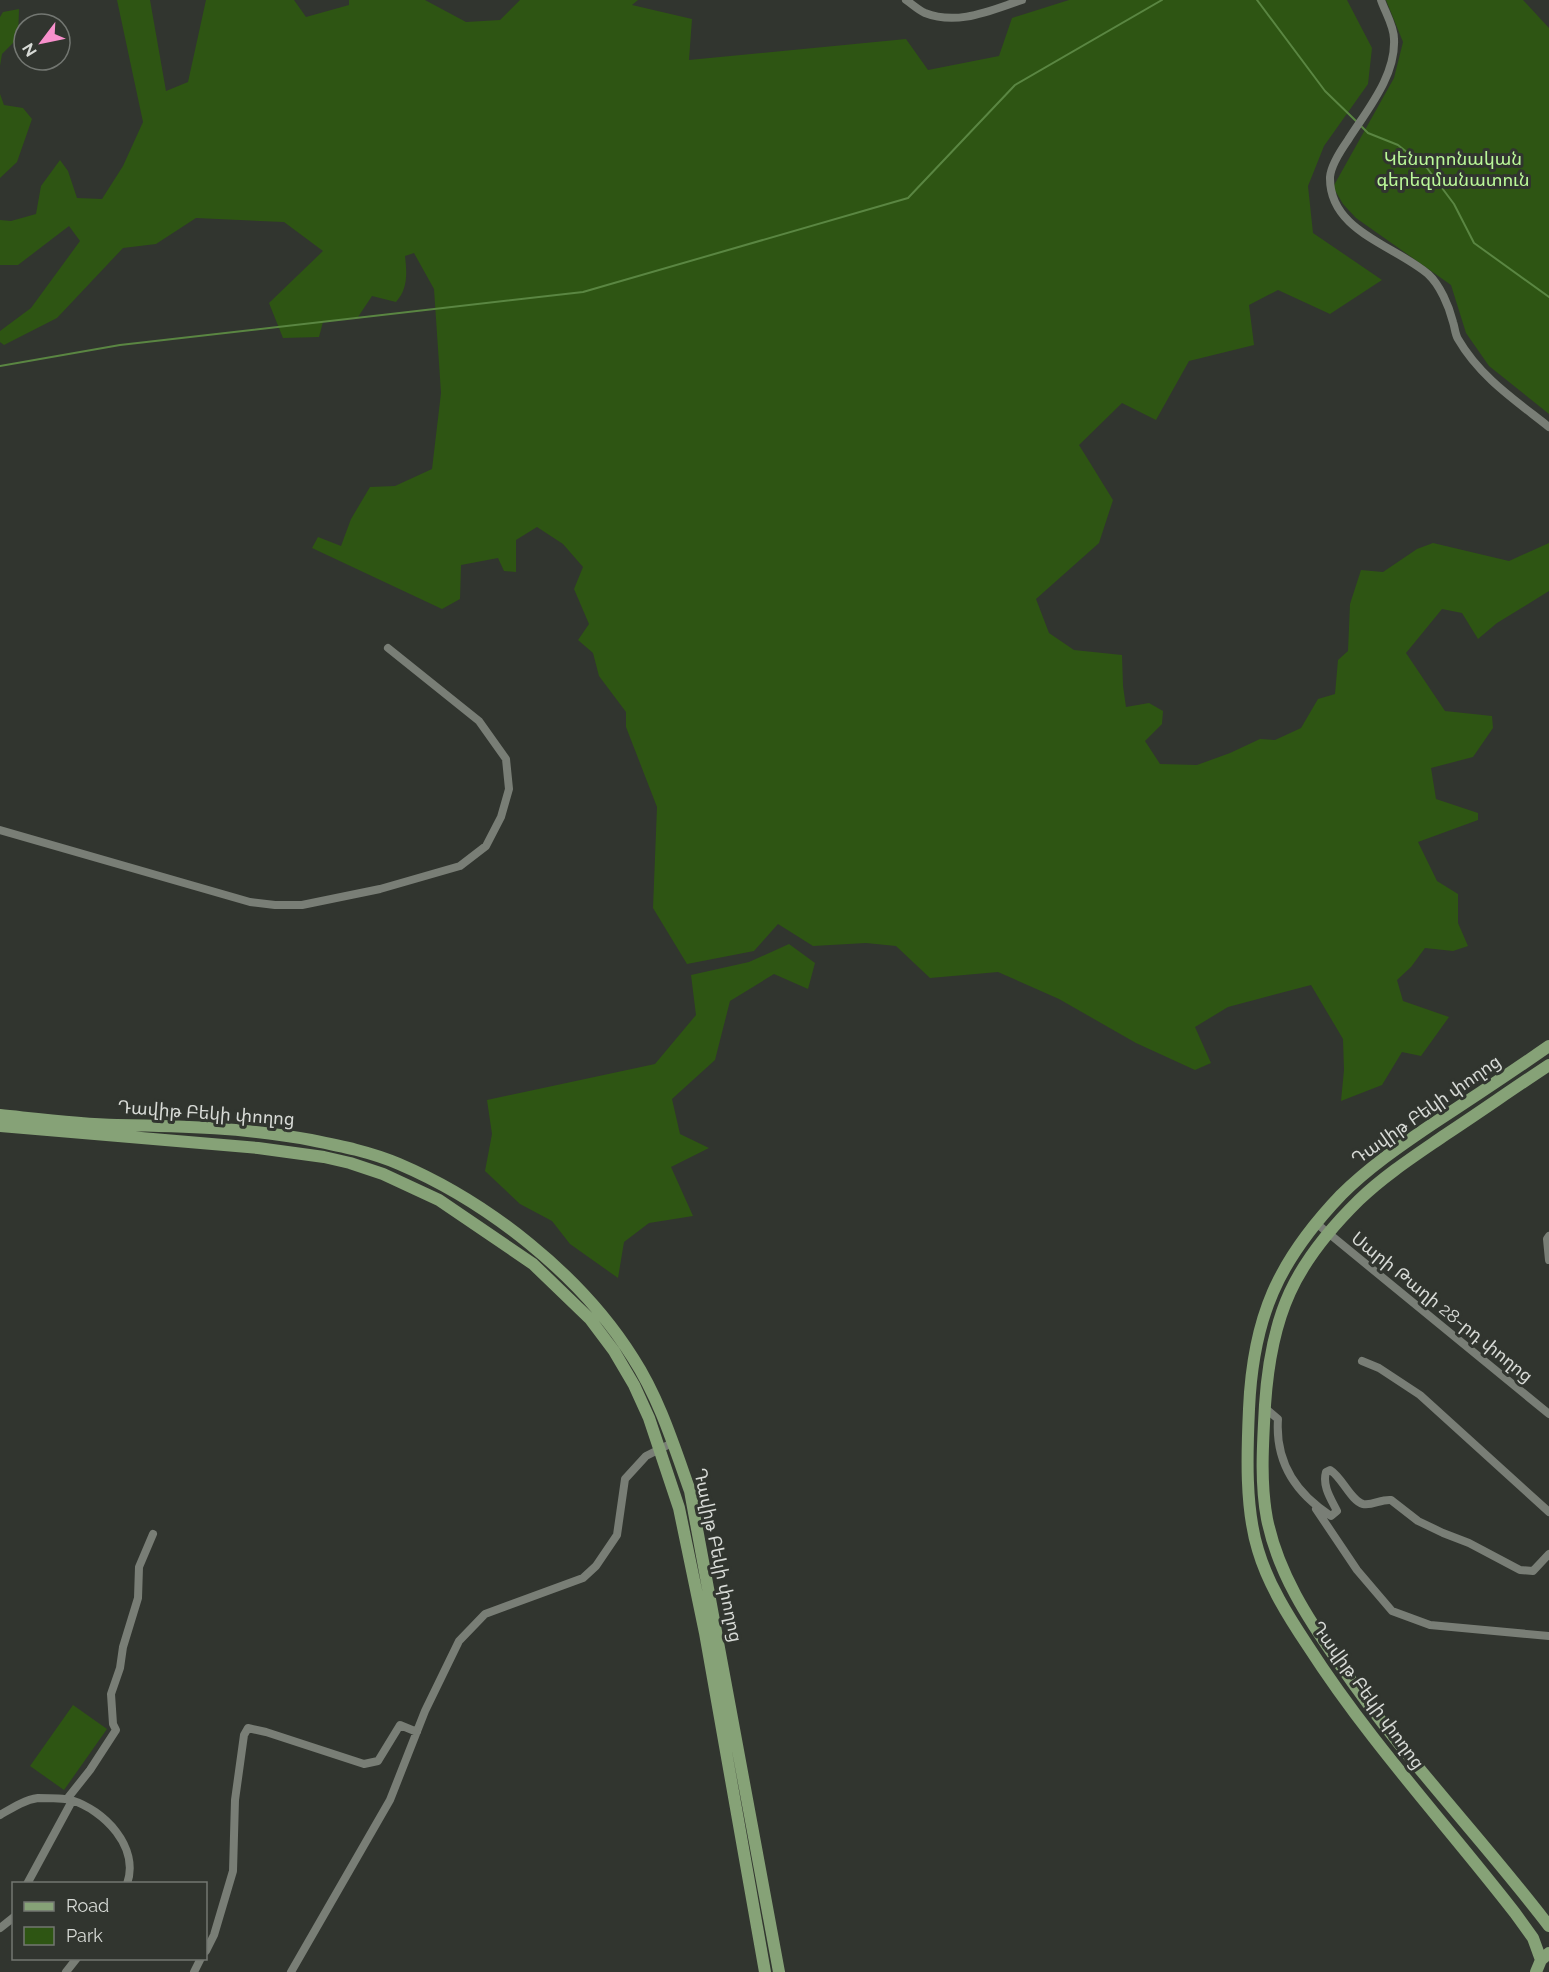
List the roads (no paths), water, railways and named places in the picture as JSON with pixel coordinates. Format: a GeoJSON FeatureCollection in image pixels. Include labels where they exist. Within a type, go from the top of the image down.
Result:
{"type":"FeatureCollection","features":[{"type":"Feature","properties":{"kind":"main road","name":"Դավիթ Բեկի փողոց"},"geometry":{"type":"LineString","coordinates":[[1536,1972],[1545,1957],[1533,1938],[1365,1726],[1316,1658],[1280,1601],[1257,1549],[1251,1519],[1249,1458],[1250,1383],[1256,1342],[1264,1311],[1275,1285],[1300,1243],[1358,1179],[1390,1153],[1545,1049]]}},
{"type":"Feature","properties":{"kind":"main road","name":"Դավիթ Բեկի փողոց"},"geometry":{"type":"LineString","coordinates":[[1549,1064],[1382,1180],[1360,1199],[1312,1253],[1287,1295],[1272,1345],[1265,1408],[1263,1471],[1266,1517],[1274,1545],[1287,1579],[1326,1645],[1398,1743],[1480,1839],[1549,1926]]}},
{"type":"Feature","properties":{"kind":"main road","name":"Դավիթ Բեկի փողոց"},"geometry":{"type":"LineString","coordinates":[[0,1115],[211,1128],[310,1140],[383,1158],[426,1177],[496,1218],[562,1274],[594,1306],[633,1357],[674,1442],[690,1491],[765,1972]]}},
{"type":"Feature","properties":{"kind":"main road"},"geometry":{"type":"LineString","coordinates":[[126,1124],[121,1130],[121,1135],[126,1138]]}},
{"type":"Feature","properties":{"kind":"main road","name":"Դավիթ Բեկի փողոց"},"geometry":{"type":"LineString","coordinates":[[0,1126],[258,1148],[324,1157],[383,1174],[440,1200],[509,1246],[534,1264],[590,1319],[625,1369],[649,1418],[679,1508],[779,1972]]}},
{"type":"Feature","properties":{"kind":"main road"},"geometry":{"type":"LineString","coordinates":[[210,1145],[219,1140],[220,1134],[211,1128]]}},
{"type":"Feature","properties":{"kind":"street"},"geometry":{"type":"LineString","coordinates":[[906,0],[923,13],[944,18],[971,16],[1022,0]]}},
{"type":"Feature","properties":{"kind":"street"},"geometry":{"type":"LineString","coordinates":[[1381,0],[1394,37],[1393,56],[1386,80],[1340,153],[1330,174],[1332,197],[1348,223],[1429,275],[1443,294],[1456,336],[1468,355],[1492,383],[1549,427]]}},
{"type":"Feature","properties":{"kind":"street"},"geometry":{"type":"LineString","coordinates":[[0,830],[250,902],[275,905],[302,905],[380,889],[460,866],[486,846],[501,817],[509,789],[506,759],[479,721],[388,648]]}},
{"type":"Feature","properties":{"kind":"street"},"geometry":{"type":"LineString","coordinates":[[1545,1049],[1549,1064]]}},
{"type":"Feature","properties":{"kind":"street","name":"Սարի Թաղի 28-րդ փողոց"},"geometry":{"type":"LineString","coordinates":[[1316,1223],[1549,1414]]}},
{"type":"Feature","properties":{"kind":"street"},"geometry":{"type":"LineString","coordinates":[[1548,1259],[1547,1239],[1549,1236]]}},
{"type":"Feature","properties":{"kind":"street"},"geometry":{"type":"LineString","coordinates":[[1362,1361],[1379,1368],[1420,1395],[1549,1512]]}},
{"type":"Feature","properties":{"kind":"street"},"geometry":{"type":"LineString","coordinates":[[1265,1408],[1278,1419],[1277,1436],[1280,1454],[1288,1473],[1314,1505],[1346,1556],[1392,1611],[1430,1625],[1549,1636]]}},
{"type":"Feature","properties":{"kind":"street"},"geometry":{"type":"LineString","coordinates":[[291,1972],[390,1800],[417,1732],[459,1641],[485,1614],[583,1578],[596,1566],[617,1535],[625,1479],[646,1456],[674,1442]]}},
{"type":"Feature","properties":{"kind":"street"},"geometry":{"type":"LineString","coordinates":[[1314,1505],[1331,1516],[1337,1511],[1326,1489],[1324,1478],[1329,1470],[1339,1476],[1358,1502],[1364,1504],[1391,1500],[1418,1521],[1469,1543],[1520,1570],[1533,1571],[1549,1554]]}},
{"type":"Feature","properties":{"kind":"street"},"geometry":{"type":"LineString","coordinates":[[28,1882],[70,1800],[116,1730],[113,1724],[111,1694],[138,1598],[139,1567],[153,1534]]}},
{"type":"Feature","properties":{"kind":"street"},"geometry":{"type":"LineString","coordinates":[[207,1949],[214,1935],[234,1871],[235,1800],[244,1735],[248,1728],[364,1764],[378,1761],[400,1725],[417,1732]]}},
{"type":"Feature","properties":{"kind":"street"},"geometry":{"type":"LineString","coordinates":[[0,1815],[20,1803],[38,1798],[70,1800],[96,1811],[118,1834],[128,1851],[131,1873],[128,1882]]}},
{"type":"Feature","properties":{"kind":"street"},"geometry":{"type":"LineString","coordinates":[[0,1928],[12,1919]]}},
{"type":"Feature","properties":{"kind":"street"},"geometry":{"type":"LineString","coordinates":[[66,1972],[76,1960]]}},
{"type":"Feature","properties":{"kind":"waterway"},"geometry":{"type":"LineString","coordinates":[[0,366],[120,345],[583,292],[908,198],[1015,85],[1162,0]]}},
{"type":"Feature","properties":{"kind":"waterway"},"geometry":{"type":"LineString","coordinates":[[1257,0],[1325,91],[1356,121]]}},
{"type":"Feature","properties":{"kind":"waterway"},"geometry":{"type":"LineString","coordinates":[[1360,125],[1368,133],[1398,145],[1427,168],[1454,204],[1474,243],[1549,297]]}},
{"type":"Feature","properties":{"kind":"park label","name":"Կենտրոնական գերեզմանատուն"},"geometry":{"type":"Point","coordinates":[1453,169]}}]}
